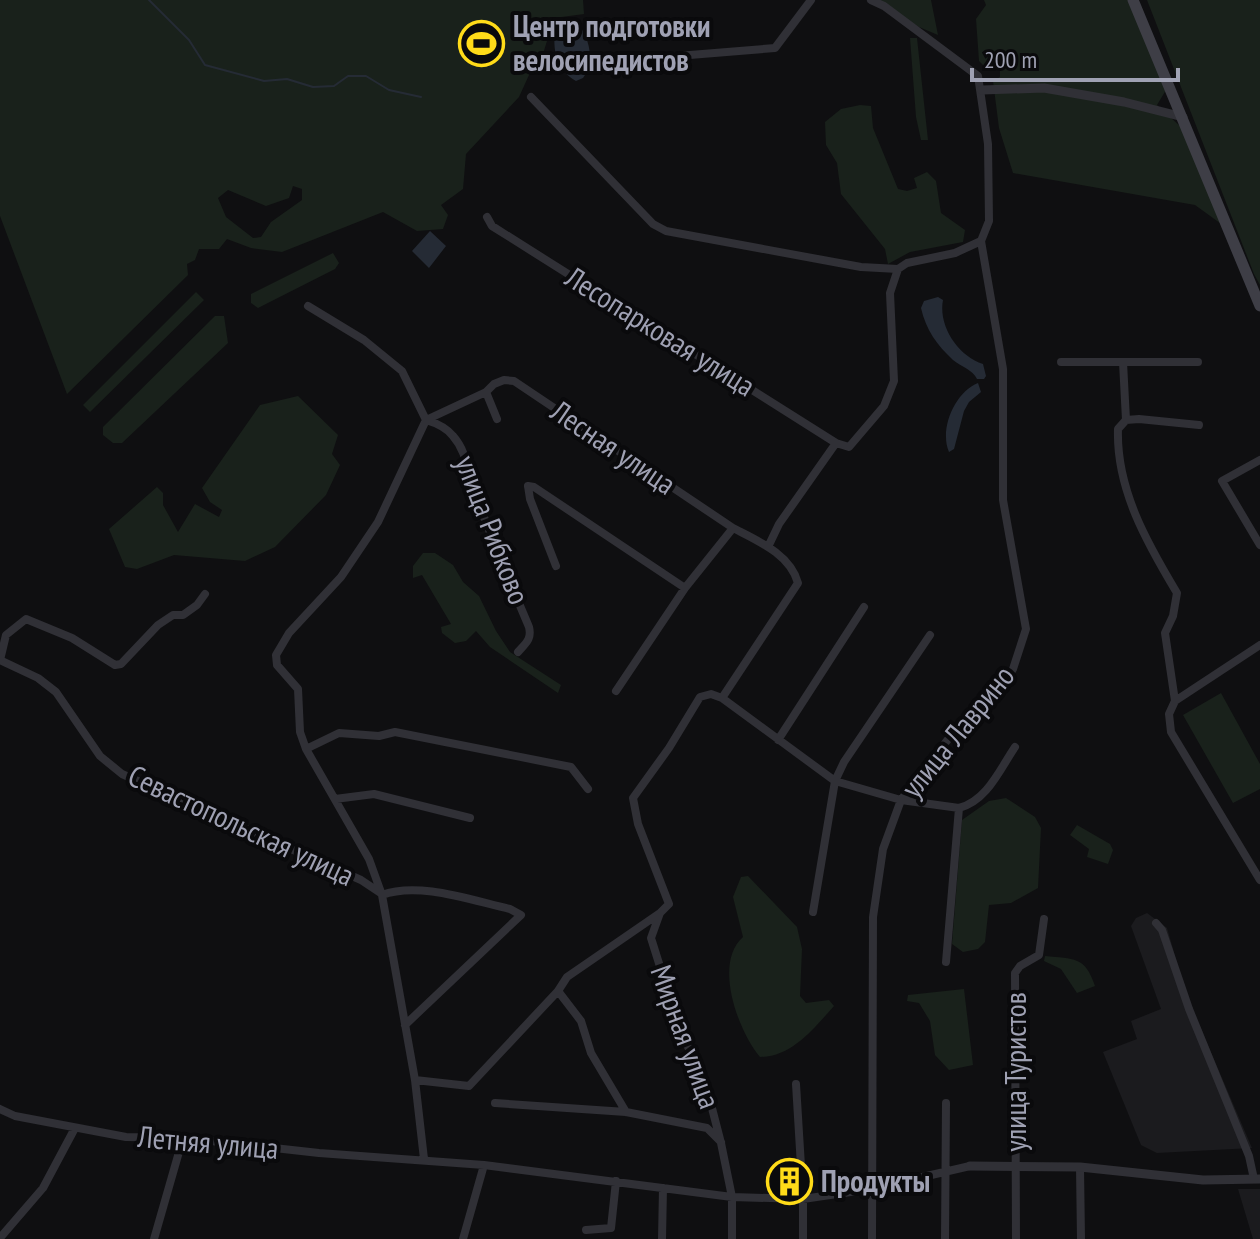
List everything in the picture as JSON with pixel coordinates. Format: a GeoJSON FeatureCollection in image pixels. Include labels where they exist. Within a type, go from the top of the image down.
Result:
{"type":"FeatureCollection","features":[{"type":"Feature","properties":{"kind":"main road"},"geometry":{"type":"LineString","coordinates":[[1133,0],[1260,306]]}},
{"type":"Feature","properties":{"kind":"street"},"geometry":{"type":"LineString","coordinates":[[597,70],[607,70],[628,60],[652,57],[775,48],[811,0]]}},
{"type":"Feature","properties":{"kind":"street"},"geometry":{"type":"LineString","coordinates":[[531,97],[653,224],[666,231],[861,267],[898,269],[907,263],[955,253],[981,241],[989,221],[988,144],[978,76],[884,6],[871,0]]}},
{"type":"Feature","properties":{"kind":"street"},"geometry":{"type":"LineString","coordinates":[[982,90],[1044,88],[1124,102],[1183,117]]}},
{"type":"Feature","properties":{"kind":"street","name":"Лесопарковая улица"},"geometry":{"type":"LineString","coordinates":[[487,217],[492,226],[836,443]]}},
{"type":"Feature","properties":{"kind":"street","name":"улица Лаврино"},"geometry":{"type":"LineString","coordinates":[[872,1239],[873,917],[883,849],[901,800],[970,711],[1007,679],[1024,637],[1026,622],[1003,500],[1003,369],[981,241]]}},
{"type":"Feature","properties":{"kind":"street"},"geometry":{"type":"LineString","coordinates":[[768,547],[779,524],[836,443],[849,447],[884,406],[894,381],[890,293],[898,269]]}},
{"type":"Feature","properties":{"kind":"street","name":"улица Рибково"},"geometry":{"type":"LineString","coordinates":[[308,306],[364,340],[402,371],[426,420],[441,425],[454,436],[468,462],[472,487],[494,547],[529,627],[531,635],[518,652]]}},
{"type":"Feature","properties":{"kind":"street"},"geometry":{"type":"LineString","coordinates":[[1061,362],[1198,362]]}},
{"type":"Feature","properties":{"kind":"street"},"geometry":{"type":"LineString","coordinates":[[1123,362],[1126,420]]}},
{"type":"Feature","properties":{"kind":"street","name":"Лесная улица"},"geometry":{"type":"LineString","coordinates":[[426,420],[486,392],[504,380],[514,381],[794,567],[798,583],[722,698]]}},
{"type":"Feature","properties":{"kind":"street"},"geometry":{"type":"LineString","coordinates":[[486,392],[497,419]]}},
{"type":"Feature","properties":{"kind":"street","name":"улица Рибково"},"geometry":{"type":"LineString","coordinates":[[306,749],[300,732],[298,689],[277,665],[276,655],[289,633],[341,577],[378,522],[426,420]]}},
{"type":"Feature","properties":{"kind":"street"},"geometry":{"type":"LineString","coordinates":[[1199,425],[1126,420],[1118,429],[1117,445],[1134,514],[1143,536],[1177,593],[1173,616],[1165,633],[1174,699],[1169,714],[1171,732],[1260,880]]}},
{"type":"Feature","properties":{"kind":"street"},"geometry":{"type":"LineString","coordinates":[[1260,460],[1222,481],[1260,545]]}},
{"type":"Feature","properties":{"kind":"street"},"geometry":{"type":"LineString","coordinates":[[556,566],[530,499],[528,486],[534,487],[685,588]]}},
{"type":"Feature","properties":{"kind":"street"},"geometry":{"type":"LineString","coordinates":[[616,691],[685,588],[733,528]]}},
{"type":"Feature","properties":{"kind":"street"},"geometry":{"type":"LineString","coordinates":[[0,660],[6,635],[26,619],[72,638],[115,665],[121,664],[158,625],[167,618],[183,615],[197,605],[205,594]]}},
{"type":"Feature","properties":{"kind":"street"},"geometry":{"type":"LineString","coordinates":[[778,740],[864,607]]}},
{"type":"Feature","properties":{"kind":"street"},"geometry":{"type":"LineString","coordinates":[[813,912],[835,781],[844,762],[930,635]]}},
{"type":"Feature","properties":{"kind":"street"},"geometry":{"type":"LineString","coordinates":[[1174,699],[1260,645]]}},
{"type":"Feature","properties":{"kind":"street","name":"Севастопольская улица"},"geometry":{"type":"LineString","coordinates":[[0,660],[38,678],[56,692],[100,756],[122,774],[361,880],[382,895]]}},
{"type":"Feature","properties":{"kind":"street","name":"Мирная улица"},"geometry":{"type":"LineString","coordinates":[[722,698],[711,694],[700,697],[633,798],[638,824],[669,904],[660,913],[651,938],[680,1030],[706,1085],[732,1197],[732,1239]]}},
{"type":"Feature","properties":{"kind":"street"},"geometry":{"type":"LineString","coordinates":[[722,698],[835,781],[901,800],[959,808],[969,806],[986,791],[1015,747]]}},
{"type":"Feature","properties":{"kind":"street"},"geometry":{"type":"LineString","coordinates":[[422,1159],[415,1080],[382,895],[369,859],[306,749],[339,733],[379,736],[395,732],[571,767],[588,789]]}},
{"type":"Feature","properties":{"kind":"street"},"geometry":{"type":"LineString","coordinates":[[335,799],[374,794],[470,818]]}},
{"type":"Feature","properties":{"kind":"street"},"geometry":{"type":"LineString","coordinates":[[946,962],[959,808]]}},
{"type":"Feature","properties":{"kind":"street"},"geometry":{"type":"LineString","coordinates":[[382,895],[393,891],[419,890],[510,909],[521,915],[405,1025]]}},
{"type":"Feature","properties":{"kind":"street"},"geometry":{"type":"LineString","coordinates":[[415,1080],[469,1086],[558,991],[567,977],[660,913]]}},
{"type":"Feature","properties":{"kind":"street","name":"улица Туристов"},"geometry":{"type":"LineString","coordinates":[[1016,1239],[1015,973],[1020,966],[1039,955],[1044,919]]}},
{"type":"Feature","properties":{"kind":"street"},"geometry":{"type":"LineString","coordinates":[[970,1166],[1080,1167],[1203,1180],[1257,1179],[1189,1009],[1162,930],[1156,923]]}},
{"type":"Feature","properties":{"kind":"street"},"geometry":{"type":"LineString","coordinates":[[558,991],[581,1021],[591,1053],[626,1112]]}},
{"type":"Feature","properties":{"kind":"street"},"geometry":{"type":"LineString","coordinates":[[796,1084],[803,1239]]}},
{"type":"Feature","properties":{"kind":"street"},"geometry":{"type":"LineString","coordinates":[[495,1103],[626,1112],[707,1128],[721,1143]]}},
{"type":"Feature","properties":{"kind":"street"},"geometry":{"type":"LineString","coordinates":[[945,1239],[946,1103]]}},
{"type":"Feature","properties":{"kind":"street","name":"Летняя улица"},"geometry":{"type":"LineString","coordinates":[[0,1109],[15,1116],[126,1137],[183,1138],[319,1153],[484,1165],[732,1197],[803,1199],[871,1189],[970,1166]]}},
{"type":"Feature","properties":{"kind":"street"},"geometry":{"type":"LineString","coordinates":[[0,1238],[43,1188],[75,1128]]}},
{"type":"Feature","properties":{"kind":"street"},"geometry":{"type":"LineString","coordinates":[[154,1239],[183,1138]]}},
{"type":"Feature","properties":{"kind":"street"},"geometry":{"type":"LineString","coordinates":[[463,1239],[484,1165]]}},
{"type":"Feature","properties":{"kind":"street"},"geometry":{"type":"LineString","coordinates":[[1080,1167],[1081,1239]]}},
{"type":"Feature","properties":{"kind":"street"},"geometry":{"type":"LineString","coordinates":[[586,1230],[611,1228],[616,1181]]}},
{"type":"Feature","properties":{"kind":"street"},"geometry":{"type":"LineString","coordinates":[[662,1239],[663,1188]]}},
{"type":"Feature","properties":{"kind":"shaded area"},"geometry":{"type":"Polygon","coordinates":[[[0,0],[583,0],[584,14],[554,18],[543,54],[534,64],[519,97],[466,154],[463,189],[441,205],[448,215],[443,229],[417,231],[383,212],[282,252],[251,248],[227,239],[219,249],[199,249],[195,260],[187,264],[188,275],[67,394],[0,216],[0,0]],[[293,186],[289,198],[266,206],[228,190],[218,198],[226,217],[253,238],[261,237],[271,222],[302,200],[302,189],[293,186]]]}},
{"type":"Feature","properties":{"kind":"shaded area"},"geometry":{"type":"Polygon","coordinates":[[[875,0],[931,0],[938,35],[919,27],[875,0]]]}},
{"type":"Feature","properties":{"kind":"shaded area"},"geometry":{"type":"Polygon","coordinates":[[[984,0],[1129,0],[1166,90],[1157,105],[1181,127],[1224,226],[1195,205],[1013,173],[999,128],[993,81],[1000,77],[1000,70],[996,66],[987,69],[979,61],[976,19],[986,5],[984,0]]]}},
{"type":"Feature","properties":{"kind":"shaded area"},"geometry":{"type":"Polygon","coordinates":[[[1147,0],[1260,0],[1260,285],[1254,274],[1147,0]]]}},
{"type":"Feature","properties":{"kind":"shaded area"},"geometry":{"type":"Polygon","coordinates":[[[574,18],[587,39],[590,55],[587,71],[583,78],[576,81],[559,63],[554,40],[556,23],[574,18]]]}},
{"type":"Feature","properties":{"kind":"shaded area"},"geometry":{"type":"Polygon","coordinates":[[[910,38],[917,38],[928,140],[921,140],[916,117],[910,38]]]}},
{"type":"Feature","properties":{"kind":"shaded area"},"geometry":{"type":"Polygon","coordinates":[[[871,106],[873,128],[898,189],[907,191],[917,188],[914,178],[927,172],[936,181],[941,213],[965,230],[963,242],[910,252],[888,264],[885,249],[841,194],[837,163],[826,145],[825,122],[841,109],[871,106]]]}},
{"type":"Feature","properties":{"kind":"shaded area"},"geometry":{"type":"Polygon","coordinates":[[[430,231],[446,246],[429,268],[412,251],[430,231]]]}},
{"type":"Feature","properties":{"kind":"shaded area"},"geometry":{"type":"Polygon","coordinates":[[[333,253],[339,263],[335,269],[258,308],[251,303],[251,294],[333,253]]]}},
{"type":"Feature","properties":{"kind":"shaded area"},"geometry":{"type":"Polygon","coordinates":[[[196,292],[204,300],[90,412],[83,405],[196,292]]]}},
{"type":"Feature","properties":{"kind":"shaded area"},"geometry":{"type":"Polygon","coordinates":[[[938,297],[943,300],[944,320],[952,339],[966,354],[983,364],[984,379],[977,379],[953,360],[929,330],[921,308],[924,301],[938,297]]]}},
{"type":"Feature","properties":{"kind":"shaded area"},"geometry":{"type":"Polygon","coordinates":[[[215,316],[224,316],[228,343],[122,443],[113,443],[103,435],[103,427],[215,316]]]}},
{"type":"Feature","properties":{"kind":"shaded area"},"geometry":{"type":"Polygon","coordinates":[[[978,383],[981,392],[964,411],[954,449],[949,452],[946,433],[951,412],[962,394],[978,383]]]}},
{"type":"Feature","properties":{"kind":"shaded area"},"geometry":{"type":"Polygon","coordinates":[[[298,396],[338,435],[332,454],[340,465],[326,495],[275,547],[245,561],[174,555],[137,569],[125,567],[109,529],[157,487],[163,493],[163,505],[178,532],[195,504],[219,517],[222,510],[210,502],[202,488],[260,405],[298,396]]]}},
{"type":"Feature","properties":{"kind":"shaded area"},"geometry":{"type":"Polygon","coordinates":[[[423,553],[435,553],[453,565],[463,582],[479,596],[510,652],[561,685],[558,693],[490,647],[476,631],[466,641],[455,643],[442,633],[441,627],[451,624],[422,575],[413,578],[413,566],[423,553]]]}},
{"type":"Feature","properties":{"kind":"shaded area"},"geometry":{"type":"Polygon","coordinates":[[[1221,693],[1260,764],[1260,789],[1233,803],[1183,715],[1221,693]]]}},
{"type":"Feature","properties":{"kind":"shaded area"},"geometry":{"type":"Polygon","coordinates":[[[1006,798],[1035,817],[1041,828],[1038,888],[1011,903],[989,905],[985,942],[978,949],[963,952],[952,944],[962,820],[989,801],[1006,798]]]}},
{"type":"Feature","properties":{"kind":"shaded area"},"geometry":{"type":"Polygon","coordinates":[[[1077,825],[1110,844],[1113,850],[1108,864],[1087,857],[1089,849],[1070,835],[1077,825]]]}},
{"type":"Feature","properties":{"kind":"shaded area"},"geometry":{"type":"Polygon","coordinates":[[[748,876],[797,927],[802,949],[800,996],[806,1003],[829,1000],[834,1006],[792,1047],[772,1056],[760,1057],[744,1031],[729,980],[734,949],[743,937],[733,897],[741,877],[748,876]]]}},
{"type":"Feature","properties":{"kind":"shaded area"},"geometry":{"type":"Polygon","coordinates":[[[1147,913],[1167,928],[1186,994],[1252,1148],[1157,1153],[1141,1145],[1103,1052],[1137,1039],[1131,1021],[1161,1009],[1131,926],[1136,918],[1147,913]]]}},
{"type":"Feature","properties":{"kind":"shaded area"},"geometry":{"type":"Polygon","coordinates":[[[1045,956],[1082,964],[1095,986],[1077,993],[1061,969],[1044,961],[1045,956]]]}},
{"type":"Feature","properties":{"kind":"shaded area"},"geometry":{"type":"Polygon","coordinates":[[[964,989],[973,1065],[949,1070],[935,1055],[930,1021],[919,1003],[907,1001],[908,995],[964,989]]]}},
{"type":"Feature","properties":{"kind":"shaded area"},"geometry":{"type":"Polygon","coordinates":[[[1238,1189],[1260,1189],[1260,1239],[1253,1239],[1238,1189]]]}},
{"type":"Feature","properties":{"kind":"waterway"},"geometry":{"type":"LineString","coordinates":[[149,0],[189,40],[205,65],[264,81],[287,79],[313,87],[334,86],[348,76],[366,76],[389,90],[421,97]]}},
{"type":"Feature","properties":{"kind":"place","name":"Центр подготовки велосипедистов"},"geometry":{"type":"Point","coordinates":[482,44]}},
{"type":"Feature","properties":{"kind":"place","name":"Продукты"},"geometry":{"type":"Point","coordinates":[790,1182]}}]}
